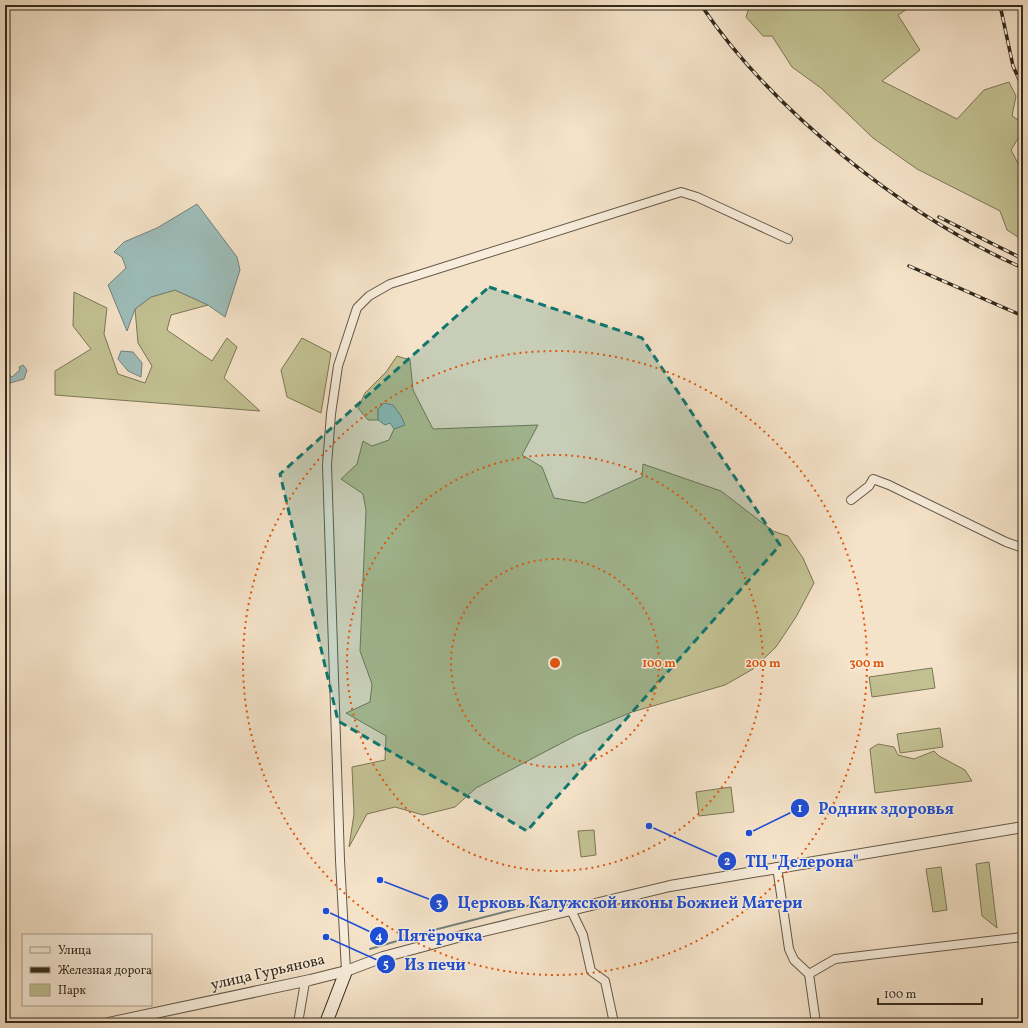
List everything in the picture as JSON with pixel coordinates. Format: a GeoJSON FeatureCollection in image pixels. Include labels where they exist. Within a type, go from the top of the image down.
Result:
{"type":"FeatureCollection","features":[{"type":"Feature","properties":{"kind":"main road"},"geometry":{"type":"LineString","coordinates":[[326,1023],[346,971]]}},
{"type":"Feature","properties":{"kind":"street"},"geometry":{"type":"LineString","coordinates":[[346,971],[340,860],[328,465],[331,414],[338,366],[357,308],[369,296],[390,284],[681,192],[697,197],[788,238]]}},
{"type":"Feature","properties":{"kind":"street"},"geometry":{"type":"LineString","coordinates":[[851,500],[869,486],[873,479],[889,485],[1006,542],[1023,548]]}},
{"type":"Feature","properties":{"kind":"street","name":"улица Гурьянова"},"geometry":{"type":"LineString","coordinates":[[108,1023],[305,982],[346,971],[383,957],[670,886],[777,866],[1023,827]]}},
{"type":"Feature","properties":{"kind":"street"},"geometry":{"type":"LineString","coordinates":[[777,866],[789,948],[794,960],[808,974],[816,1023]]}},
{"type":"Feature","properties":{"kind":"street"},"geometry":{"type":"LineString","coordinates":[[571,910],[583,935],[591,971],[605,981],[614,1023]]}},
{"type":"Feature","properties":{"kind":"street"},"geometry":{"type":"LineString","coordinates":[[808,974],[835,959],[1023,937]]}},
{"type":"Feature","properties":{"kind":"street"},"geometry":{"type":"LineString","coordinates":[[298,1023],[305,982]]}},
{"type":"Feature","properties":{"kind":"highlighted area"},"geometry":{"type":"Polygon","coordinates":[[[489,287],[642,338],[780,545],[527,831],[338,721],[280,474],[489,287]]]}},
{"type":"Feature","properties":{"kind":"green space"},"geometry":{"type":"Polygon","coordinates":[[[750,5],[913,5],[898,15],[920,50],[882,81],[957,119],[984,90],[1009,82],[1016,96],[1012,116],[1023,123],[1023,130],[1011,150],[1023,173],[1023,240],[1007,230],[1000,211],[917,169],[873,138],[821,88],[792,67],[772,36],[763,36],[746,17],[750,5]]]}},
{"type":"Feature","properties":{"kind":"green space"},"geometry":{"type":"Polygon","coordinates":[[[175,290],[208,305],[171,315],[167,330],[212,361],[227,338],[237,347],[224,378],[260,411],[55,395],[55,371],[91,349],[73,326],[74,292],[107,308],[104,334],[118,374],[145,383],[152,366],[138,343],[135,309],[151,297],[175,290]]]}},
{"type":"Feature","properties":{"kind":"green space"},"geometry":{"type":"Polygon","coordinates":[[[302,338],[331,353],[321,413],[287,397],[281,370],[302,338]]]}},
{"type":"Feature","properties":{"kind":"green space"},"geometry":{"type":"Polygon","coordinates":[[[397,356],[410,360],[413,390],[433,429],[538,425],[522,455],[542,467],[554,498],[585,503],[642,477],[643,464],[721,491],[773,531],[788,536],[803,558],[814,583],[796,617],[776,647],[753,669],[725,685],[632,712],[577,735],[476,788],[455,807],[423,815],[395,807],[367,814],[349,847],[354,814],[352,767],[385,760],[386,736],[346,713],[370,702],[372,684],[360,651],[366,510],[363,494],[341,479],[357,464],[363,441],[372,446],[389,440],[394,429],[404,425],[378,409],[378,420],[368,420],[358,408],[365,393],[386,372],[397,356]]]}},
{"type":"Feature","properties":{"kind":"green space"},"geometry":{"type":"Polygon","coordinates":[[[932,668],[935,688],[872,697],[869,677],[932,668]]]}},
{"type":"Feature","properties":{"kind":"green space"},"geometry":{"type":"Polygon","coordinates":[[[940,728],[943,747],[900,753],[897,734],[940,728]]]}},
{"type":"Feature","properties":{"kind":"green space"},"geometry":{"type":"Polygon","coordinates":[[[878,744],[894,747],[898,755],[914,759],[934,751],[939,756],[965,770],[972,781],[875,793],[870,749],[878,744]]]}},
{"type":"Feature","properties":{"kind":"green space"},"geometry":{"type":"Polygon","coordinates":[[[731,787],[734,812],[699,816],[696,792],[731,787]]]}},
{"type":"Feature","properties":{"kind":"green space"},"geometry":{"type":"Polygon","coordinates":[[[594,830],[596,855],[581,857],[578,831],[594,830]]]}},
{"type":"Feature","properties":{"kind":"green space"},"geometry":{"type":"Polygon","coordinates":[[[989,862],[997,928],[982,916],[976,864],[989,862]]]}},
{"type":"Feature","properties":{"kind":"green space"},"geometry":{"type":"Polygon","coordinates":[[[941,867],[947,910],[933,912],[926,869],[941,867]]]}},
{"type":"Feature","properties":{"kind":"water"},"geometry":{"type":"Polygon","coordinates":[[[197,204],[237,257],[240,270],[225,317],[208,305],[175,290],[151,297],[135,309],[127,331],[108,285],[126,268],[122,257],[114,252],[124,242],[157,228],[197,204]]]}},
{"type":"Feature","properties":{"kind":"water"},"geometry":{"type":"Polygon","coordinates":[[[121,351],[133,352],[142,363],[141,377],[128,371],[118,359],[121,351]]]}},
{"type":"Feature","properties":{"kind":"water"},"geometry":{"type":"Polygon","coordinates":[[[5,363],[9,363],[7,373],[12,377],[20,370],[19,367],[23,365],[27,370],[24,379],[5,383],[5,363]]]}},
{"type":"Feature","properties":{"kind":"water"},"geometry":{"type":"Polygon","coordinates":[[[384,403],[393,405],[401,416],[405,425],[394,429],[390,423],[385,425],[378,420],[378,409],[384,403]]]}},
{"type":"Feature","properties":{"kind":"waterway"},"geometry":{"type":"LineString","coordinates":[[370,949],[434,930],[539,903]]}},
{"type":"Feature","properties":{"kind":"railway"},"geometry":{"type":"LineString","coordinates":[[701,5],[730,45],[765,84],[803,121],[845,157],[888,190],[933,220],[978,246],[1023,268]]}},
{"type":"Feature","properties":{"kind":"railway"},"geometry":{"type":"LineString","coordinates":[[1000,5],[1013,66],[1023,88]]}},
{"type":"Feature","properties":{"kind":"railway"},"geometry":{"type":"LineString","coordinates":[[939,217],[1023,259]]}},
{"type":"Feature","properties":{"kind":"railway"},"geometry":{"type":"LineString","coordinates":[[909,266],[1023,316]]}},
{"type":"Feature","properties":{"kind":"place","name":"ТЦ \"Делерона\""},"geometry":{"type":"Point","coordinates":[649,826]}},
{"type":"Feature","properties":{"kind":"place","name":"Родник здоровья"},"geometry":{"type":"Point","coordinates":[749,833]}},
{"type":"Feature","properties":{"kind":"place","name":"Церковь Калужской иконы Божией Матери"},"geometry":{"type":"Point","coordinates":[380,880]}},
{"type":"Feature","properties":{"kind":"place","name":"Пятёрочка"},"geometry":{"type":"Point","coordinates":[326,911]}},
{"type":"Feature","properties":{"kind":"place","name":"Из печи"},"geometry":{"type":"Point","coordinates":[326,937]}}]}
